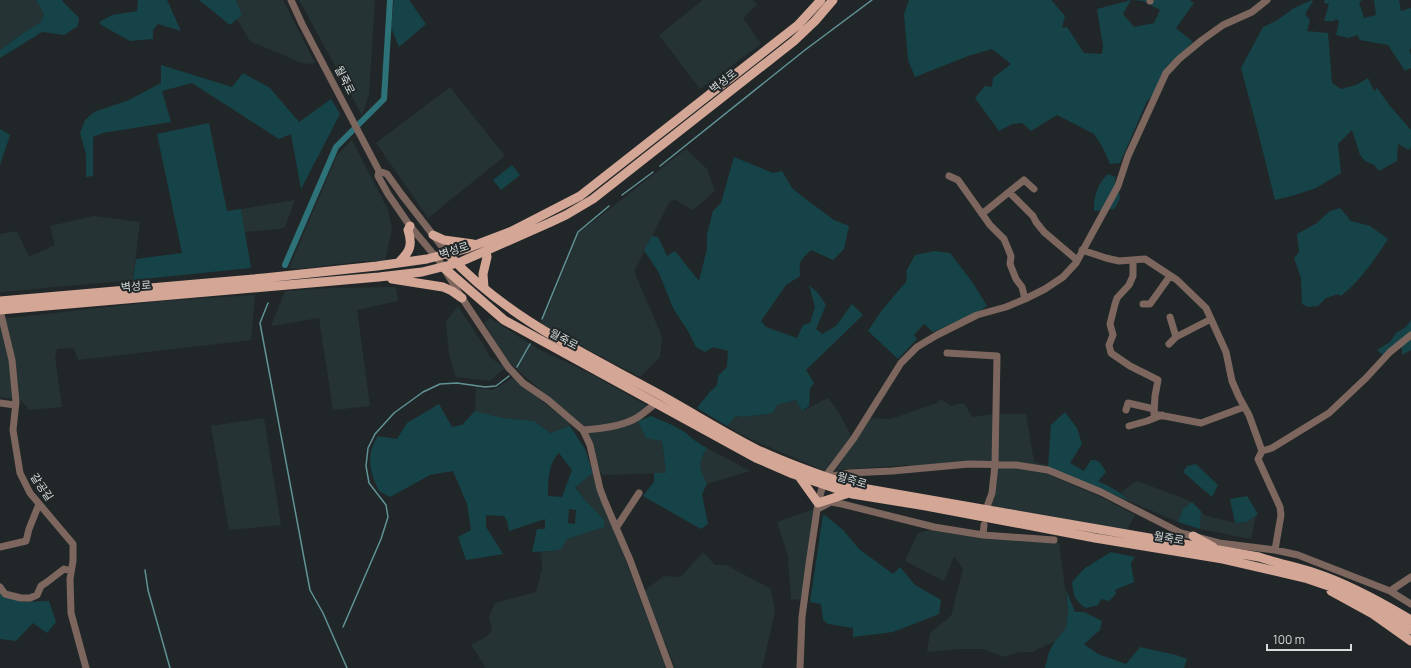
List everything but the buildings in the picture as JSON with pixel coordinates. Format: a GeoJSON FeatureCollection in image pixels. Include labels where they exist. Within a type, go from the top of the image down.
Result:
{"type":"FeatureCollection","features":[{"type":"Feature","properties":{"kind":"main road","name":"벽성로"},"geometry":{"type":"LineString","coordinates":[[0,301],[264,278],[398,263],[435,257],[512,231],[580,196],[798,25],[821,0]]}},
{"type":"Feature","properties":{"kind":"main road","name":"벽성로"},"geometry":{"type":"LineString","coordinates":[[0,310],[379,277],[422,272],[457,264],[566,215],[593,199],[794,40],[815,21],[833,0]]}},
{"type":"Feature","properties":{"kind":"main road"},"geometry":{"type":"LineString","coordinates":[[398,263],[409,250],[411,238],[408,230],[410,226]]}},
{"type":"Feature","properties":{"kind":"main road"},"geometry":{"type":"LineString","coordinates":[[433,235],[458,243],[476,244]]}},
{"type":"Feature","properties":{"kind":"main road"},"geometry":{"type":"LineString","coordinates":[[484,288],[483,274],[487,257],[486,251]]}},
{"type":"Feature","properties":{"kind":"main road","name":"월죽로"},"geometry":{"type":"LineString","coordinates":[[447,253],[484,288],[515,313],[567,345],[756,449],[793,465],[849,493],[1095,538],[1223,559],[1305,578],[1349,593],[1411,630]]}},
{"type":"Feature","properties":{"kind":"main road","name":"월죽로"},"geometry":{"type":"LineString","coordinates":[[442,267],[504,320],[756,458],[798,475],[856,487],[1024,517],[1259,557],[1315,573],[1386,605],[1411,620]]}},
{"type":"Feature","properties":{"kind":"main road"},"geometry":{"type":"LineString","coordinates":[[379,277],[443,287],[462,298]]}},
{"type":"Feature","properties":{"kind":"main road"},"geometry":{"type":"LineString","coordinates":[[798,475],[818,506],[849,493]]}},
{"type":"Feature","properties":{"kind":"main road"},"geometry":{"type":"LineString","coordinates":[[1193,536],[1217,550]]}},
{"type":"Feature","properties":{"kind":"main road"},"geometry":{"type":"LineString","coordinates":[[1305,578],[1372,614],[1411,641]]}},
{"type":"Feature","properties":{"kind":"street","name":"월죽로"},"geometry":{"type":"LineString","coordinates":[[291,0],[302,24],[379,171],[378,176],[388,194],[410,226],[442,267]]}},
{"type":"Feature","properties":{"kind":"street"},"geometry":{"type":"LineString","coordinates":[[800,668],[802,617],[818,506],[824,480],[854,438],[901,363],[917,346],[937,335],[978,315],[1006,307],[1025,299],[1063,277],[1078,260],[1082,250],[1118,186],[1128,156],[1166,73],[1179,59],[1207,36],[1223,25],[1252,12],[1266,1]]}},
{"type":"Feature","properties":{"kind":"street","name":"월죽로"},"geometry":{"type":"LineString","coordinates":[[379,171],[387,174],[447,253]]}},
{"type":"Feature","properties":{"kind":"street"},"geometry":{"type":"LineString","coordinates":[[949,176],[958,180],[990,225],[1004,240],[1012,256],[1010,264],[1016,279],[1022,287],[1025,299]]}},
{"type":"Feature","properties":{"kind":"street"},"geometry":{"type":"LineString","coordinates":[[982,214],[1024,180],[1034,189]]}},
{"type":"Feature","properties":{"kind":"street"},"geometry":{"type":"LineString","coordinates":[[1009,192],[1032,216],[1044,232],[1078,260]]}},
{"type":"Feature","properties":{"kind":"street"},"geometry":{"type":"LineString","coordinates":[[1082,250],[1119,261],[1145,258],[1177,280],[1206,308],[1226,352],[1232,381],[1238,397],[1249,415],[1262,451],[1258,459],[1280,506],[1275,550]]}},
{"type":"Feature","properties":{"kind":"street"},"geometry":{"type":"LineString","coordinates":[[1133,260],[1133,276],[1129,285],[1117,298],[1115,304],[1110,324],[1113,335],[1109,345],[1111,353],[1158,380],[1154,414],[1201,423],[1244,407]]}},
{"type":"Feature","properties":{"kind":"street"},"geometry":{"type":"LineString","coordinates":[[442,267],[508,367],[516,376],[556,406],[583,430],[590,445],[600,489],[670,668]]}},
{"type":"Feature","properties":{"kind":"street"},"geometry":{"type":"LineString","coordinates":[[1143,304],[1150,304],[1170,276]]}},
{"type":"Feature","properties":{"kind":"street","name":"갈공길"},"geometry":{"type":"LineString","coordinates":[[0,310],[12,360],[15,405],[13,430],[20,474],[39,504],[73,544],[70,613],[86,668]]}},
{"type":"Feature","properties":{"kind":"street"},"geometry":{"type":"LineString","coordinates":[[1170,317],[1176,337]]}},
{"type":"Feature","properties":{"kind":"street"},"geometry":{"type":"LineString","coordinates":[[1168,344],[1176,337],[1211,319]]}},
{"type":"Feature","properties":{"kind":"street"},"geometry":{"type":"LineString","coordinates":[[1262,451],[1272,448],[1329,413],[1366,378],[1390,352],[1411,335]]}},
{"type":"Feature","properties":{"kind":"street"},"geometry":{"type":"LineString","coordinates":[[947,353],[997,356],[995,465],[992,493],[988,504]]}},
{"type":"Feature","properties":{"kind":"street"},"geometry":{"type":"LineString","coordinates":[[0,403],[15,405]]}},
{"type":"Feature","properties":{"kind":"street"},"geometry":{"type":"LineString","coordinates":[[583,430],[598,429],[637,418],[656,403]]}},
{"type":"Feature","properties":{"kind":"street"},"geometry":{"type":"LineString","coordinates":[[1126,410],[1128,403],[1154,409]]}},
{"type":"Feature","properties":{"kind":"street"},"geometry":{"type":"LineString","coordinates":[[1128,426],[1162,415]]}},
{"type":"Feature","properties":{"kind":"street"},"geometry":{"type":"LineString","coordinates":[[824,480],[849,473],[892,471],[969,464],[1016,466],[1048,470],[1101,492],[1181,533],[1218,543],[1275,550],[1298,555],[1390,591],[1411,604]]}},
{"type":"Feature","properties":{"kind":"street"},"geometry":{"type":"LineString","coordinates":[[616,528],[639,493]]}},
{"type":"Feature","properties":{"kind":"street"},"geometry":{"type":"LineString","coordinates":[[818,506],[831,502],[934,527],[984,535],[1054,540]]}},
{"type":"Feature","properties":{"kind":"street"},"geometry":{"type":"LineString","coordinates":[[0,547],[26,541],[39,504]]}},
{"type":"Feature","properties":{"kind":"street"},"geometry":{"type":"LineString","coordinates":[[984,526],[984,535]]}},
{"type":"Feature","properties":{"kind":"street"},"geometry":{"type":"LineString","coordinates":[[0,587],[5,594],[21,598],[30,598],[37,595],[40,586],[64,569],[71,570]]}},
{"type":"Feature","properties":{"kind":"street"},"geometry":{"type":"LineString","coordinates":[[1390,591],[1411,577]]}},
{"type":"Feature","properties":{"kind":"shaded area"},"geometry":{"type":"Polygon","coordinates":[[[0,0],[36,0],[44,14],[41,22],[0,50],[0,0]]]}},
{"type":"Feature","properties":{"kind":"shaded area"},"geometry":{"type":"Polygon","coordinates":[[[36,0],[63,0],[62,1],[79,18],[78,26],[64,35],[42,32],[0,58],[0,50],[41,22],[44,14],[36,0]]]}},
{"type":"Feature","properties":{"kind":"shaded area"},"geometry":{"type":"Polygon","coordinates":[[[138,0],[167,0],[181,31],[158,24],[153,30],[153,39],[130,41],[101,25],[99,22],[112,15],[137,11],[138,0]]]}},
{"type":"Feature","properties":{"kind":"shaded area"},"geometry":{"type":"Polygon","coordinates":[[[199,0],[236,0],[242,15],[230,25],[199,0]]]}},
{"type":"Feature","properties":{"kind":"shaded area"},"geometry":{"type":"Polygon","coordinates":[[[236,0],[283,0],[315,63],[304,64],[250,41],[237,19],[242,15],[236,0]]]}},
{"type":"Feature","properties":{"kind":"shaded area"},"geometry":{"type":"Polygon","coordinates":[[[299,0],[375,0],[369,94],[362,115],[299,0]]]}},
{"type":"Feature","properties":{"kind":"shaded area"},"geometry":{"type":"Polygon","coordinates":[[[394,0],[409,0],[426,24],[399,47],[391,27],[394,0]]]}},
{"type":"Feature","properties":{"kind":"shaded area"},"geometry":{"type":"Polygon","coordinates":[[[703,0],[753,0],[757,5],[743,18],[761,44],[700,89],[659,35],[703,0]]]}},
{"type":"Feature","properties":{"kind":"shaded area"},"geometry":{"type":"Polygon","coordinates":[[[909,0],[1051,0],[1065,16],[1062,28],[1067,27],[1084,53],[1102,54],[1103,46],[1097,9],[1131,0],[1123,14],[1134,27],[1154,23],[1160,10],[1143,1],[1133,0],[1189,0],[1194,3],[1176,28],[1193,42],[1167,66],[1159,89],[1147,101],[1120,163],[1110,164],[1103,148],[1094,134],[1057,115],[1031,131],[1022,123],[1012,124],[999,131],[975,98],[985,86],[992,87],[993,78],[1011,64],[992,49],[968,56],[915,77],[908,60],[904,14],[909,0]]]}},
{"type":"Feature","properties":{"kind":"shaded area"},"geometry":{"type":"Polygon","coordinates":[[[1312,0],[1313,1],[1305,14],[1310,20],[1307,31],[1328,33],[1332,83],[1341,89],[1356,85],[1368,78],[1374,91],[1377,88],[1390,106],[1411,130],[1411,147],[1409,150],[1398,144],[1397,161],[1379,171],[1374,165],[1365,161],[1360,155],[1352,130],[1338,144],[1341,173],[1316,188],[1275,200],[1241,68],[1263,27],[1276,21],[1294,8],[1312,0]]]}},
{"type":"Feature","properties":{"kind":"shaded area"},"geometry":{"type":"Polygon","coordinates":[[[1325,0],[1363,0],[1359,2],[1364,18],[1376,15],[1374,0],[1399,0],[1401,11],[1411,8],[1411,48],[1409,50],[1411,55],[1411,68],[1405,71],[1388,45],[1360,40],[1357,35],[1349,38],[1336,35],[1339,22],[1337,19],[1333,21],[1324,21],[1329,4],[1324,3],[1325,0]]]}},
{"type":"Feature","properties":{"kind":"shaded area"},"geometry":{"type":"Polygon","coordinates":[[[161,65],[232,87],[243,73],[270,88],[299,122],[331,99],[340,114],[301,189],[291,134],[279,139],[192,83],[162,91],[171,122],[103,133],[93,137],[93,176],[86,177],[86,154],[80,133],[85,120],[94,112],[129,100],[161,83],[161,65]]]}},
{"type":"Feature","properties":{"kind":"shaded area"},"geometry":{"type":"Polygon","coordinates":[[[450,87],[505,156],[428,218],[376,143],[450,87]]]}},
{"type":"Feature","properties":{"kind":"shaded area"},"geometry":{"type":"Polygon","coordinates":[[[209,123],[227,211],[241,209],[251,268],[133,280],[136,259],[182,253],[157,134],[209,123]]]}},
{"type":"Feature","properties":{"kind":"shaded area"},"geometry":{"type":"Polygon","coordinates":[[[0,129],[10,135],[0,165],[0,129]]]}},
{"type":"Feature","properties":{"kind":"shaded area"},"geometry":{"type":"Polygon","coordinates":[[[352,140],[388,210],[392,229],[385,261],[363,261],[298,269],[289,268],[337,155],[352,140]]]}},
{"type":"Feature","properties":{"kind":"shaded area"},"geometry":{"type":"Polygon","coordinates":[[[686,149],[707,169],[715,191],[693,210],[674,199],[669,203],[634,271],[662,337],[660,357],[640,377],[540,324],[579,233],[686,149]]]}},
{"type":"Feature","properties":{"kind":"shaded area"},"geometry":{"type":"Polygon","coordinates":[[[734,157],[773,173],[782,171],[792,188],[834,220],[849,226],[844,249],[833,260],[811,250],[804,256],[801,261],[800,276],[786,285],[761,321],[766,327],[797,338],[803,325],[810,323],[815,307],[809,285],[818,293],[826,305],[816,329],[822,334],[836,326],[852,304],[863,315],[806,370],[814,383],[810,389],[809,406],[802,411],[796,400],[777,405],[773,413],[743,417],[736,416],[727,426],[697,408],[717,385],[718,376],[727,367],[728,351],[713,347],[705,352],[696,347],[688,331],[673,308],[659,273],[644,250],[652,236],[658,237],[667,256],[675,251],[699,281],[707,249],[707,234],[713,211],[721,203],[734,157]]]}},
{"type":"Feature","properties":{"kind":"shaded area"},"geometry":{"type":"Polygon","coordinates":[[[512,165],[520,175],[501,190],[493,180],[512,165]]]}},
{"type":"Feature","properties":{"kind":"shaded area"},"geometry":{"type":"Polygon","coordinates":[[[1108,174],[1115,177],[1120,199],[1114,209],[1094,211],[1094,201],[1097,191],[1101,182],[1108,174]]]}},
{"type":"Feature","properties":{"kind":"shaded area"},"geometry":{"type":"Polygon","coordinates":[[[295,200],[285,227],[279,229],[245,232],[241,209],[295,200]]]}},
{"type":"Feature","properties":{"kind":"shaded area"},"geometry":{"type":"Polygon","coordinates":[[[1340,208],[1351,221],[1370,226],[1388,239],[1361,277],[1341,296],[1338,294],[1326,298],[1318,306],[1308,307],[1302,304],[1301,278],[1294,258],[1299,252],[1297,234],[1317,223],[1330,211],[1340,208]]]}},
{"type":"Feature","properties":{"kind":"shaded area"},"geometry":{"type":"Polygon","coordinates":[[[94,216],[140,222],[133,280],[0,292],[0,234],[17,231],[29,257],[55,245],[50,226],[94,216]]]}},
{"type":"Feature","properties":{"kind":"shaded area"},"geometry":{"type":"Polygon","coordinates":[[[935,251],[950,253],[973,283],[987,306],[980,311],[933,332],[924,324],[914,335],[917,339],[898,359],[868,331],[882,310],[906,282],[907,270],[915,255],[935,251]]]}},
{"type":"Feature","properties":{"kind":"shaded area"},"geometry":{"type":"Polygon","coordinates":[[[396,287],[398,301],[357,310],[370,406],[333,410],[319,318],[271,326],[285,291],[332,288],[396,287]]]}},
{"type":"Feature","properties":{"kind":"shaded area"},"geometry":{"type":"Polygon","coordinates":[[[255,295],[251,340],[78,360],[74,348],[57,349],[55,357],[62,407],[29,410],[21,400],[0,397],[0,319],[162,301],[255,295]]]}},
{"type":"Feature","properties":{"kind":"shaded area"},"geometry":{"type":"Polygon","coordinates":[[[458,306],[490,357],[505,368],[490,381],[456,377],[449,354],[446,322],[458,306]]]}},
{"type":"Feature","properties":{"kind":"shaded area"},"geometry":{"type":"Polygon","coordinates":[[[490,318],[538,349],[593,375],[648,406],[639,414],[640,427],[662,441],[666,473],[602,475],[584,427],[508,361],[484,323],[490,318]]]}},
{"type":"Feature","properties":{"kind":"shaded area"},"geometry":{"type":"Polygon","coordinates":[[[1411,320],[1411,350],[1402,355],[1402,348],[1396,345],[1384,356],[1377,350],[1390,342],[1396,333],[1406,327],[1411,320]]]}},
{"type":"Feature","properties":{"kind":"shaded area"},"geometry":{"type":"Polygon","coordinates":[[[513,378],[569,422],[570,426],[550,433],[534,421],[503,418],[475,411],[476,388],[493,390],[513,378]]]}},
{"type":"Feature","properties":{"kind":"shaded area"},"geometry":{"type":"Polygon","coordinates":[[[828,398],[838,411],[851,436],[834,461],[825,471],[750,439],[727,426],[736,416],[743,417],[773,413],[777,405],[796,400],[802,411],[828,398]]]}},
{"type":"Feature","properties":{"kind":"shaded area"},"geometry":{"type":"Polygon","coordinates":[[[940,399],[951,406],[964,403],[972,417],[993,414],[993,463],[910,467],[908,465],[836,470],[869,418],[891,419],[937,403],[940,399]]]}},
{"type":"Feature","properties":{"kind":"shaded area"},"geometry":{"type":"Polygon","coordinates":[[[439,404],[452,427],[462,425],[475,411],[503,418],[534,421],[550,433],[570,426],[585,449],[593,473],[575,487],[604,520],[604,527],[567,539],[561,549],[532,552],[537,529],[545,529],[545,519],[509,531],[507,521],[504,516],[486,515],[486,527],[503,554],[466,560],[458,537],[471,530],[467,504],[453,471],[430,475],[390,497],[379,491],[371,470],[371,450],[378,436],[397,439],[407,423],[439,404]],[[559,453],[555,457],[551,468],[548,496],[562,497],[572,470],[559,453]],[[569,509],[568,523],[575,524],[576,510],[569,509]]]}},
{"type":"Feature","properties":{"kind":"shaded area"},"geometry":{"type":"Polygon","coordinates":[[[1065,412],[1077,428],[1082,444],[1070,463],[1084,471],[1091,460],[1097,460],[1106,472],[1098,481],[1111,487],[1129,501],[1048,467],[1051,425],[1065,412]]]}},
{"type":"Feature","properties":{"kind":"shaded area"},"geometry":{"type":"Polygon","coordinates":[[[1000,414],[1026,414],[1034,462],[1047,465],[1050,475],[1101,497],[1135,515],[1127,530],[991,506],[998,462],[1000,414]]]}},
{"type":"Feature","properties":{"kind":"shaded area"},"geometry":{"type":"Polygon","coordinates":[[[651,416],[685,432],[707,448],[700,462],[700,466],[707,484],[702,494],[708,524],[701,529],[643,496],[654,482],[654,473],[666,473],[662,441],[646,438],[638,421],[651,416]]]}},
{"type":"Feature","properties":{"kind":"shaded area"},"geometry":{"type":"Polygon","coordinates":[[[264,418],[281,525],[229,530],[211,426],[264,418]]]}},
{"type":"Feature","properties":{"kind":"shaded area"},"geometry":{"type":"Polygon","coordinates":[[[707,448],[750,471],[707,484],[700,470],[700,461],[707,448]]]}},
{"type":"Feature","properties":{"kind":"shaded area"},"geometry":{"type":"Polygon","coordinates":[[[1196,464],[1218,485],[1212,497],[1183,472],[1187,466],[1196,464]]]}},
{"type":"Feature","properties":{"kind":"shaded area"},"geometry":{"type":"Polygon","coordinates":[[[593,473],[666,668],[486,668],[471,645],[487,636],[492,630],[489,617],[495,603],[536,592],[542,569],[541,552],[552,551],[567,539],[604,527],[575,486],[593,473]]]}},
{"type":"Feature","properties":{"kind":"shaded area"},"geometry":{"type":"Polygon","coordinates":[[[1137,481],[1192,502],[1183,509],[1178,522],[1129,501],[1121,492],[1137,481]]]}},
{"type":"Feature","properties":{"kind":"shaded area"},"geometry":{"type":"Polygon","coordinates":[[[1247,496],[1258,514],[1246,522],[1235,523],[1230,499],[1247,496]]]}},
{"type":"Feature","properties":{"kind":"shaded area"},"geometry":{"type":"Polygon","coordinates":[[[1192,502],[1201,511],[1200,529],[1178,522],[1183,509],[1192,502]]]}},
{"type":"Feature","properties":{"kind":"shaded area"},"geometry":{"type":"Polygon","coordinates":[[[814,509],[801,599],[791,600],[788,556],[777,522],[814,509]]]}},
{"type":"Feature","properties":{"kind":"shaded area"},"geometry":{"type":"Polygon","coordinates":[[[1201,511],[1204,515],[1235,523],[1246,522],[1256,515],[1251,539],[1200,529],[1201,511]]]}},
{"type":"Feature","properties":{"kind":"shaded area"},"geometry":{"type":"Polygon","coordinates":[[[823,515],[843,530],[859,549],[893,574],[900,567],[915,585],[941,600],[939,614],[893,632],[853,637],[853,628],[828,624],[823,620],[821,604],[810,602],[823,515]]]}},
{"type":"Feature","properties":{"kind":"shaded area"},"geometry":{"type":"Polygon","coordinates":[[[933,529],[960,534],[1059,543],[1068,611],[1066,629],[1055,641],[1032,652],[1019,652],[1005,657],[983,649],[960,649],[927,652],[930,633],[951,616],[963,569],[954,556],[944,581],[905,561],[918,533],[933,529]]]}},
{"type":"Feature","properties":{"kind":"shaded area"},"geometry":{"type":"Polygon","coordinates":[[[703,552],[715,565],[726,565],[771,589],[775,612],[762,668],[675,668],[644,591],[664,576],[681,577],[703,552]]]}},
{"type":"Feature","properties":{"kind":"shaded area"},"geometry":{"type":"Polygon","coordinates":[[[1111,552],[1135,557],[1131,563],[1134,582],[1115,590],[1116,594],[1109,601],[1101,599],[1098,605],[1086,608],[1079,603],[1075,597],[1072,582],[1085,568],[1111,552]]]}},
{"type":"Feature","properties":{"kind":"shaded area"},"geometry":{"type":"Polygon","coordinates":[[[1066,590],[1075,612],[1084,612],[1102,621],[1100,630],[1084,644],[1098,654],[1126,664],[1140,647],[1187,659],[1184,668],[1045,668],[1049,652],[1055,641],[1066,628],[1068,611],[1066,590]]]}},
{"type":"Feature","properties":{"kind":"shaded area"},"geometry":{"type":"Polygon","coordinates":[[[0,592],[22,602],[49,601],[56,622],[47,633],[33,623],[16,641],[0,639],[0,592]]]}},
{"type":"Feature","properties":{"kind":"waterway"},"geometry":{"type":"LineString","coordinates":[[285,265],[336,147],[384,99],[390,0]]}},
{"type":"Feature","properties":{"kind":"waterway"},"geometry":{"type":"LineString","coordinates":[[660,166],[805,50],[872,0]]}},
{"type":"Feature","properties":{"kind":"waterway"},"geometry":{"type":"LineString","coordinates":[[622,195],[653,172]]}},
{"type":"Feature","properties":{"kind":"waterway"},"geometry":{"type":"LineString","coordinates":[[542,319],[578,232],[609,206]]}},
{"type":"Feature","properties":{"kind":"waterway"},"geometry":{"type":"LineString","coordinates":[[268,303],[260,323],[310,590],[323,613],[347,668]]}},
{"type":"Feature","properties":{"kind":"waterway"},"geometry":{"type":"LineString","coordinates":[[517,367],[530,344]]}},
{"type":"Feature","properties":{"kind":"waterway"},"geometry":{"type":"LineString","coordinates":[[343,627],[381,539],[388,517],[386,505],[369,483],[366,466],[368,448],[375,434],[394,413],[423,392],[440,384],[457,383],[485,387],[496,386],[509,376]]}},
{"type":"Feature","properties":{"kind":"waterway"},"geometry":{"type":"LineString","coordinates":[[145,570],[148,590],[170,668]]}}]}
